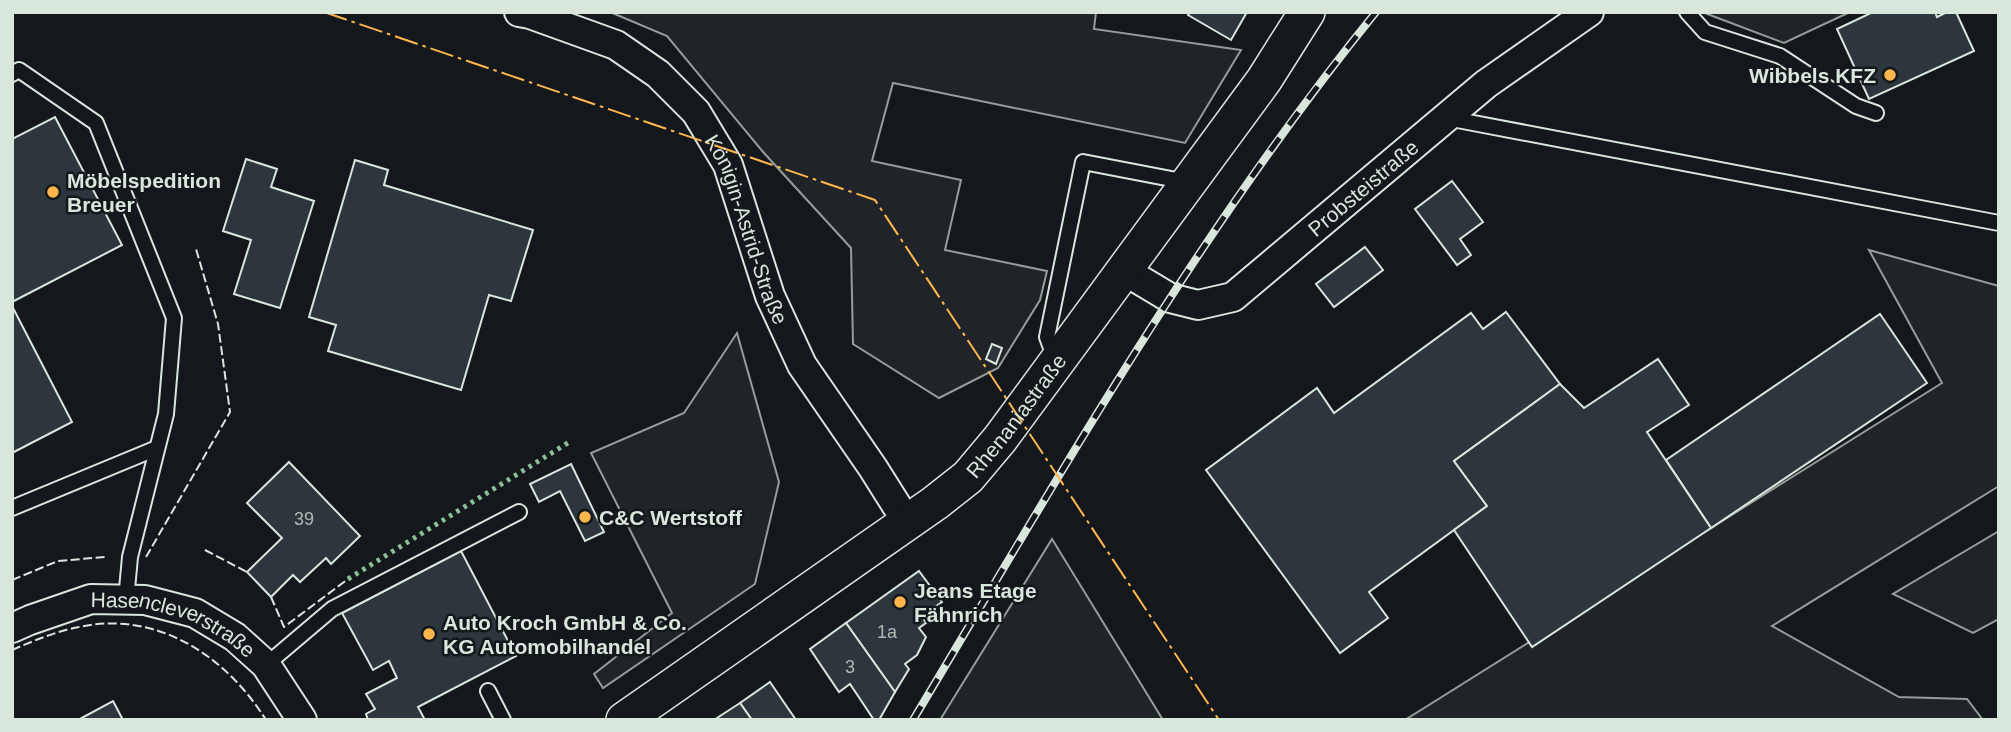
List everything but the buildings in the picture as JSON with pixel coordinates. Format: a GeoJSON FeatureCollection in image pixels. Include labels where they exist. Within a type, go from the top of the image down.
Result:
{"type":"FeatureCollection","features":[{"type":"Feature","properties":{"kind":"street","name":"Königin-Astrid-Straße"},"geometry":{"type":"LineString","coordinates":[[519,12],[616,45],[659,74],[696,112],[728,165],[769,296],[802,365],[873,468],[907,523]]}},
{"type":"Feature","properties":{"kind":"street","name":"Rhenaniastraße"},"geometry":{"type":"LineString","coordinates":[[624,720],[936,503],[968,477],[1000,439],[1190,183],[1264,80],[1307,12]]}},
{"type":"Feature","properties":{"kind":"street","name":"Probsteistraße"},"geometry":{"type":"LineString","coordinates":[[1125,271],[1170,298],[1198,305],[1233,297],[1486,84],[1589,12]]}},
{"type":"Feature","properties":{"kind":"street","name":"Hasencleverstraße"},"geometry":{"type":"LineString","coordinates":[[12,628],[90,599],[145,600],[195,613],[235,637],[267,664],[302,720]]}},
{"type":"Feature","properties":{"kind":"lane"},"geometry":{"type":"LineString","coordinates":[[1687,12],[1705,32],[1780,56],[1856,106],[1876,113]]}},
{"type":"Feature","properties":{"kind":"lane"},"geometry":{"type":"LineString","coordinates":[[12,74],[19,70],[96,122],[174,318],[166,414],[130,557],[126,600]]}},
{"type":"Feature","properties":{"kind":"lane"},"geometry":{"type":"LineString","coordinates":[[1446,117],[1999,223]]}},
{"type":"Feature","properties":{"kind":"lane"},"geometry":{"type":"LineString","coordinates":[[1057,363],[1047,337],[1083,162],[1190,183]]}},
{"type":"Feature","properties":{"kind":"lane"},"geometry":{"type":"LineString","coordinates":[[12,508],[157,448]]}},
{"type":"Feature","properties":{"kind":"lane"},"geometry":{"type":"LineString","coordinates":[[267,664],[332,609],[519,512]]}},
{"type":"Feature","properties":{"kind":"lane"},"geometry":{"type":"LineString","coordinates":[[488,691],[503,720]]}},
{"type":"Feature","properties":{"kind":"shaded area"},"geometry":{"type":"Polygon","coordinates":[[[610,12],[1096,12],[1094,29],[1241,50],[1185,143],[893,83],[872,161],[961,180],[945,250],[1047,271],[1040,300],[998,368],[939,398],[853,344],[851,248],[764,153],[667,36],[610,12]]]}},
{"type":"Feature","properties":{"kind":"shaded area"},"geometry":{"type":"Polygon","coordinates":[[[1702,12],[1850,12],[1784,43],[1702,12]]]}},
{"type":"Feature","properties":{"kind":"shaded area"},"geometry":{"type":"Polygon","coordinates":[[[1869,250],[1999,286],[1999,486],[1772,626],[1899,697],[1967,699],[1983,720],[1405,720],[1942,383],[1869,250]]]}},
{"type":"Feature","properties":{"kind":"shaded area"},"geometry":{"type":"Polygon","coordinates":[[[737,333],[779,482],[755,584],[603,688],[594,674],[672,613],[591,453],[684,413],[737,333]]]}},
{"type":"Feature","properties":{"kind":"shaded area"},"geometry":{"type":"Polygon","coordinates":[[[1999,531],[1999,619],[1973,633],[1893,594],[1999,531]]]}},
{"type":"Feature","properties":{"kind":"shaded area"},"geometry":{"type":"Polygon","coordinates":[[[1052,539],[1163,720],[940,720],[1052,539]]]}},
{"type":"Feature","properties":{"kind":"railway"},"geometry":{"type":"LineString","coordinates":[[913,720],[1076,447],[1190,268],[1311,95],[1376,12]]}},
{"type":"Feature","properties":{"kind":"hedge"},"geometry":{"type":"LineString","coordinates":[[348,579],[571,441]]}},
{"type":"Feature","properties":{"kind":"fence"},"geometry":{"type":"LineString","coordinates":[[146,557],[230,412],[218,324],[196,249]]}},
{"type":"Feature","properties":{"kind":"fence"},"geometry":{"type":"LineString","coordinates":[[205,550],[247,572]]}},
{"type":"Feature","properties":{"kind":"fence"},"geometry":{"type":"LineString","coordinates":[[12,580],[58,561],[105,557]]}},
{"type":"Feature","properties":{"kind":"fence"},"geometry":{"type":"LineString","coordinates":[[271,597],[284,627],[348,579]]}},
{"type":"Feature","properties":{"kind":"fence"},"geometry":{"type":"LineString","coordinates":[[12,650],[62,631],[108,623],[135,625],[162,632],[187,643],[210,658],[250,697],[266,720]]}},
{"type":"Feature","properties":{"kind":"power"},"geometry":{"type":"LineString","coordinates":[[324,12],[875,200],[1219,720]]}},
{"type":"Feature","properties":{"kind":"place","name":"Wibbels KFZ"},"geometry":{"type":"Point","coordinates":[1890,75]}},
{"type":"Feature","properties":{"kind":"place","name":"Möbelspedition Breuer"},"geometry":{"type":"Point","coordinates":[53,192]}},
{"type":"Feature","properties":{"kind":"place","name":"C&C Wertstoff"},"geometry":{"type":"Point","coordinates":[585,517]}},
{"type":"Feature","properties":{"kind":"place","name":"Jeans Etage Fähnrich"},"geometry":{"type":"Point","coordinates":[900,602]}},
{"type":"Feature","properties":{"kind":"place","name":"Auto Kroch GmbH & Co. KG Automobilhandel"},"geometry":{"type":"Point","coordinates":[429,634]}}]}
